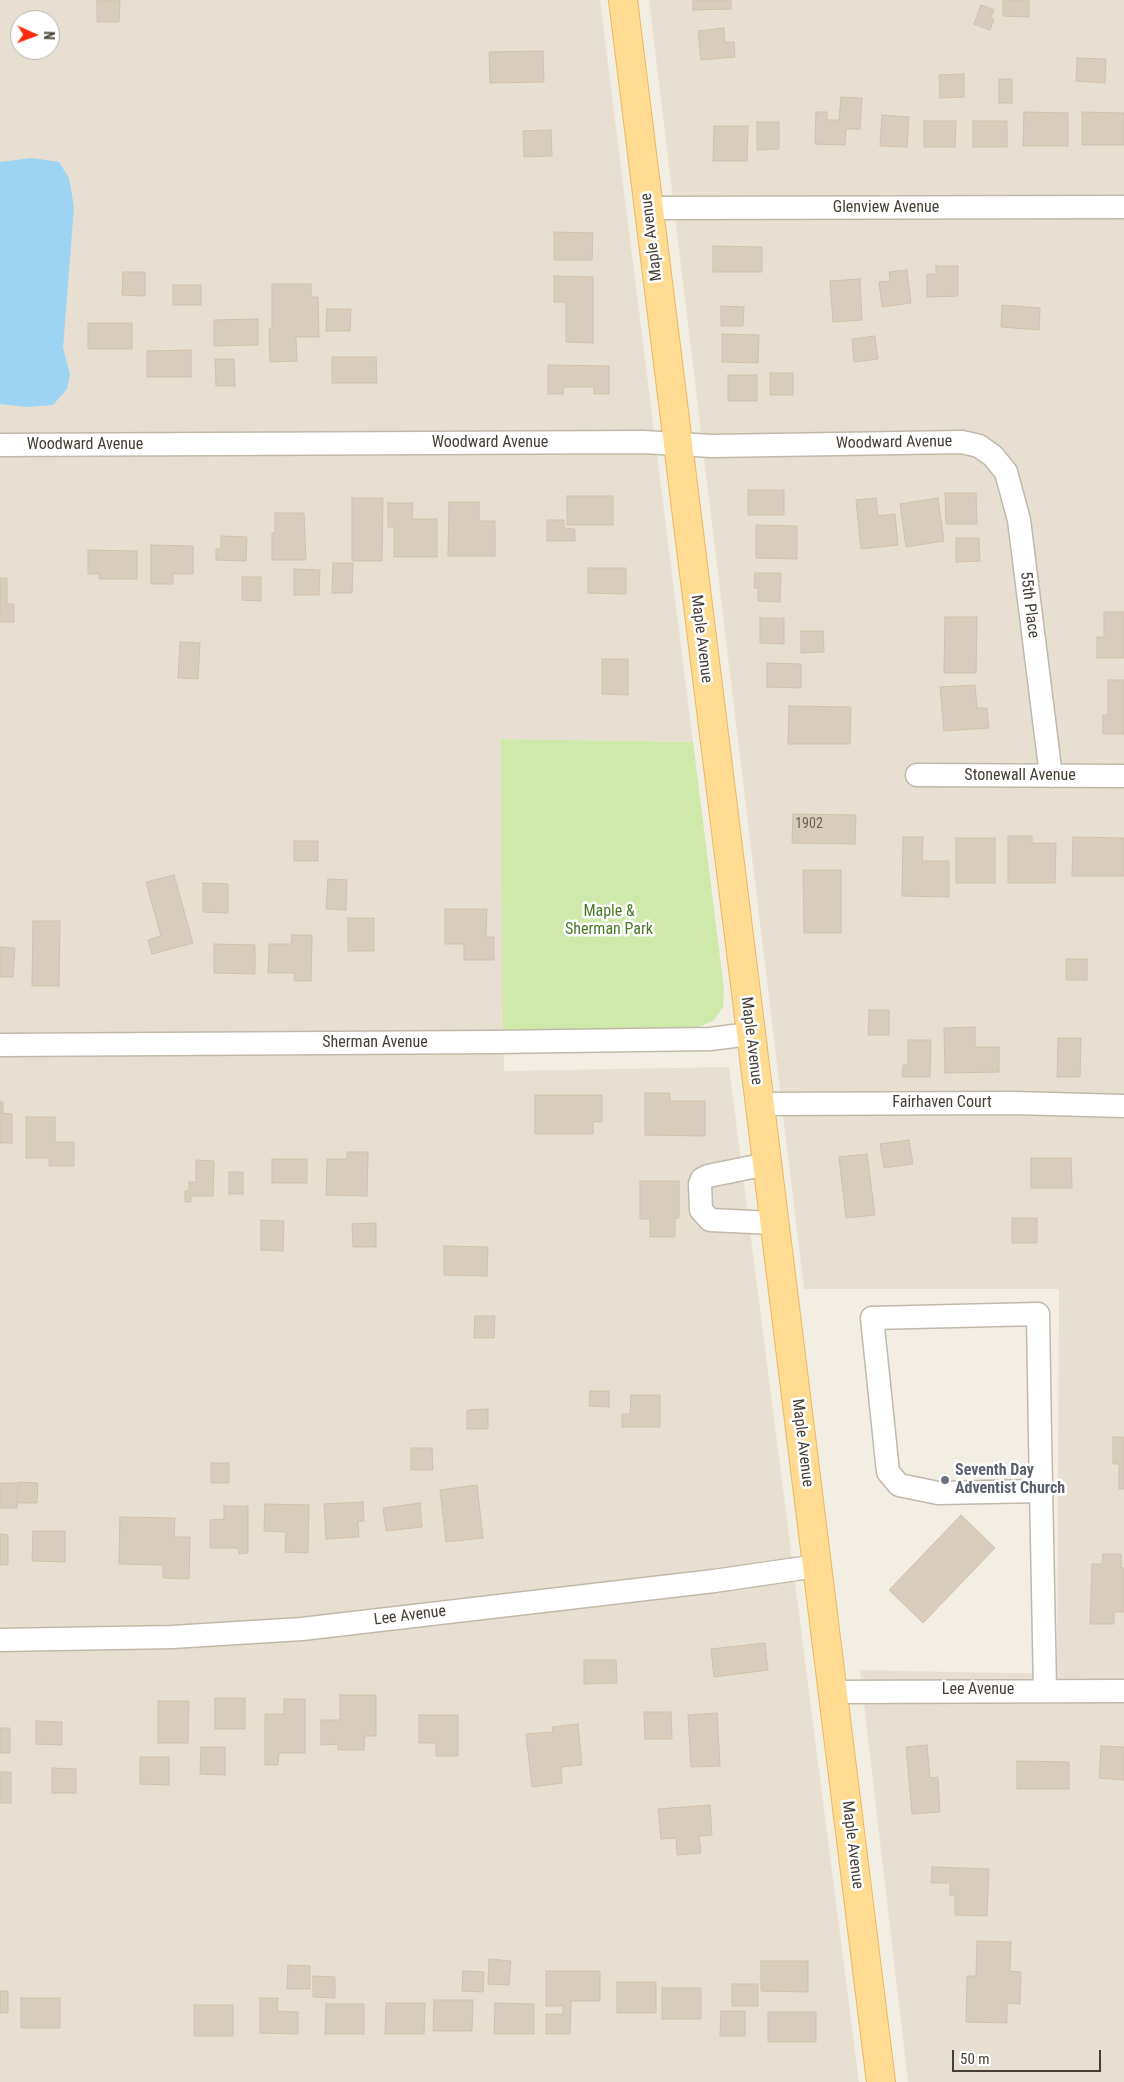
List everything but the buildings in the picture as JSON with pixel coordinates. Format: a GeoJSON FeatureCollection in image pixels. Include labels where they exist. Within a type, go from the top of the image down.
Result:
{"type":"FeatureCollection","features":[{"type":"Feature","properties":{"kind":"main road","name":"Maple Avenue"},"geometry":{"type":"LineString","coordinates":[[623,0],[881,2082]]}},
{"type":"Feature","properties":{"kind":"street","name":"Glenview Avenue"},"geometry":{"type":"LineString","coordinates":[[649,208],[1124,207]]}},
{"type":"Feature","properties":{"kind":"street","name":"Woodward Avenue"},"geometry":{"type":"LineString","coordinates":[[0,445],[633,442],[712,446],[962,442],[979,446]]}},
{"type":"Feature","properties":{"kind":"street","name":"55th Place"},"geometry":{"type":"LineString","coordinates":[[979,446],[993,456],[1006,472],[1019,520],[1051,776]]}},
{"type":"Feature","properties":{"kind":"street","name":"Stonewall Avenue"},"geometry":{"type":"LineString","coordinates":[[917,775],[1124,776]]}},
{"type":"Feature","properties":{"kind":"street","name":"Sherman Avenue"},"geometry":{"type":"LineString","coordinates":[[0,1045],[532,1042],[710,1039],[750,1034]]}},
{"type":"Feature","properties":{"kind":"street","name":"Fairhaven Court"},"geometry":{"type":"LineString","coordinates":[[759,1104],[1014,1103],[1124,1106]]}},
{"type":"Feature","properties":{"kind":"street"},"geometry":{"type":"LineString","coordinates":[[767,1164],[708,1176],[702,1179],[700,1184],[701,1210],[710,1220],[774,1223]]}},
{"type":"Feature","properties":{"kind":"street"},"geometry":{"type":"LineString","coordinates":[[1042,1491],[938,1493],[899,1485],[888,1472],[872,1318],[1038,1314],[1042,1491],[1045,1690]]}},
{"type":"Feature","properties":{"kind":"street","name":"Lee Avenue"},"geometry":{"type":"LineString","coordinates":[[0,1640],[172,1637],[302,1629],[714,1581],[817,1566]]}},
{"type":"Feature","properties":{"kind":"street","name":"Lee Avenue"},"geometry":{"type":"LineString","coordinates":[[833,1692],[1124,1691]]}},
{"type":"Feature","properties":{"kind":"shaded area"},"geometry":{"type":"Polygon","coordinates":[[[0,0],[600,0],[693,742],[501,739],[504,1071],[729,1067],[859,2082],[0,2082],[0,0]]]}},
{"type":"Feature","properties":{"kind":"shaded area"},"geometry":{"type":"Polygon","coordinates":[[[649,0],[1124,0],[1124,2082],[908,2082],[860,1670],[1057,1674],[1059,1289],[804,1289],[649,0]]]}},
{"type":"Feature","properties":{"kind":"green space","name":"Maple & Sherman Park"},"geometry":{"type":"Polygon","coordinates":[[[501,739],[693,742],[724,989],[723,1007],[714,1020],[699,1027],[687,1028],[503,1032],[501,739]]]}},
{"type":"Feature","properties":{"kind":"water"},"geometry":{"type":"Polygon","coordinates":[[[32,158],[59,162],[69,178],[74,207],[63,348],[70,374],[67,389],[53,405],[27,407],[0,404],[0,162],[32,158]]]}},
{"type":"Feature","properties":{"kind":"place","name":"Seventh Day Adventist Church"},"geometry":{"type":"Point","coordinates":[945,1480]}}]}
